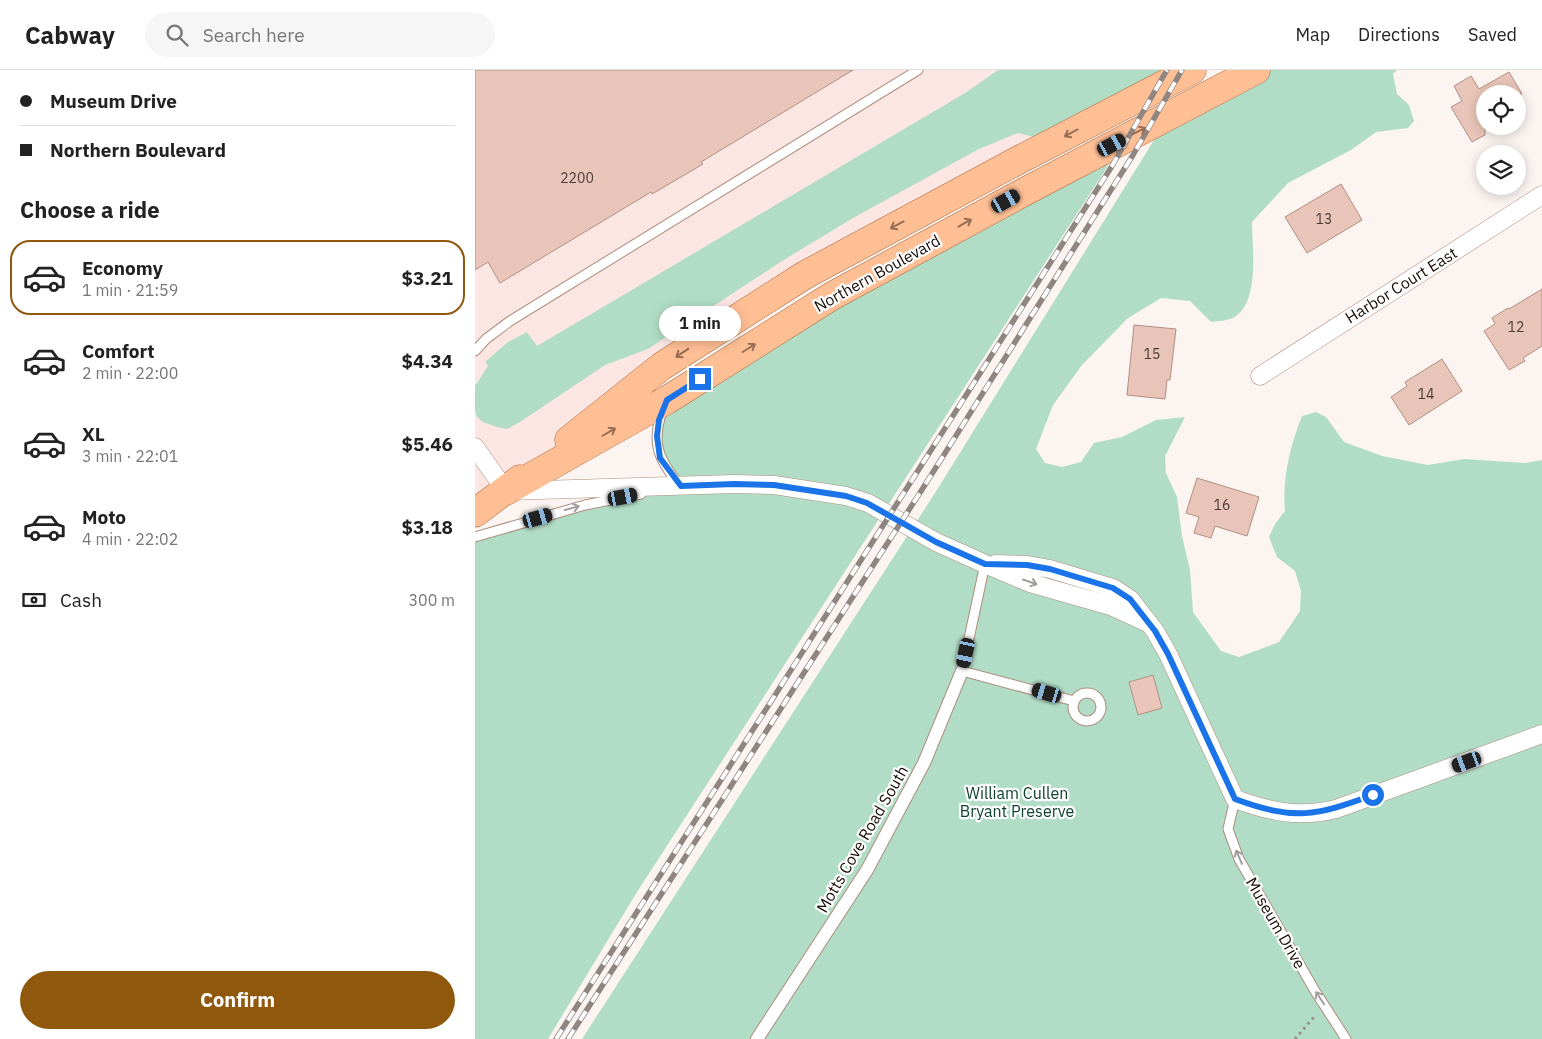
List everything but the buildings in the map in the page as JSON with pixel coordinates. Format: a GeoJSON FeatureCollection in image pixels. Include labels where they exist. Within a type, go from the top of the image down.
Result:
{"type":"FeatureCollection","features":[{"type":"Feature","properties":{"kind":"main road","name":"Northern Boulevard"},"geometry":{"type":"LineString","coordinates":[[475,513],[661,366],[805,275],[1015,162],[1192,70]]}},
{"type":"Feature","properties":{"kind":"main road","name":"Northern Boulevard"},"geometry":{"type":"LineString","coordinates":[[506,490],[667,400],[832,296],[1023,192],[1256,70]]}},
{"type":"Feature","properties":{"kind":"street","name":"Harbor Court East"},"geometry":{"type":"LineString","coordinates":[[1259,376],[1542,194]]}},
{"type":"Feature","properties":{"kind":"street"},"geometry":{"type":"LineString","coordinates":[[475,447],[506,490],[734,484],[774,485],[846,496],[867,503],[936,542],[985,564],[1030,582],[1111,606],[1148,623],[1155,631],[1168,654],[1235,799],[1263,809],[1309,814],[1336,809],[1542,734]]}},
{"type":"Feature","properties":{"kind":"street","name":"Motts Cove Road South"},"geometry":{"type":"LineString","coordinates":[[757,1039],[867,870],[924,763],[962,671]]}},
{"type":"Feature","properties":{"kind":"lane"},"geometry":{"type":"LineString","coordinates":[[476,347],[510,321],[919,70]]}},
{"type":"Feature","properties":{"kind":"lane"},"geometry":{"type":"LineString","coordinates":[[475,537],[585,505],[681,486],[660,458],[657,446],[659,420],[667,400]]}},
{"type":"Feature","properties":{"kind":"lane"},"geometry":{"type":"LineString","coordinates":[[985,564],[962,671],[1074,701]]}},
{"type":"Feature","properties":{"kind":"lane","name":"Museum Drive"},"geometry":{"type":"LineString","coordinates":[[1235,799],[1229,828],[1239,859],[1346,1039]]}},
{"type":"Feature","properties":{"kind":"path"},"geometry":{"type":"LineString","coordinates":[[1295,1039],[1325,1006]]}},
{"type":"Feature","properties":{"kind":"shaded area"},"geometry":{"type":"Polygon","coordinates":[[[475,70],[998,70],[987,77],[1018,133],[1054,142],[805,275],[475,513],[475,70]]]}},
{"type":"Feature","properties":{"kind":"green space"},"geometry":{"type":"Polygon","coordinates":[[[998,70],[1160,70],[1148,92],[1054,142],[1018,133],[979,149],[853,218],[782,261],[648,349],[605,365],[507,429],[483,422],[477,417],[475,411],[475,386],[488,366],[485,362],[508,342],[527,332],[537,346],[965,93],[998,70]]]}},
{"type":"Feature","properties":{"kind":"green space","name":"William Cullen Bryant Preserve"},"geometry":{"type":"Polygon","coordinates":[[[1257,70],[1397,70],[1393,74],[1397,94],[1409,105],[1414,121],[1408,128],[1376,132],[1351,150],[1288,183],[1252,222],[1253,276],[1247,303],[1240,313],[1230,319],[1211,322],[1190,301],[1161,298],[1128,318],[1082,365],[1053,405],[1036,449],[1045,463],[1062,467],[1081,462],[1094,443],[1122,437],[1156,420],[1185,417],[1165,456],[1166,473],[1177,497],[1182,536],[1190,570],[1193,612],[1221,651],[1239,657],[1279,642],[1300,611],[1301,591],[1295,571],[1277,557],[1269,537],[1275,524],[1285,511],[1284,499],[1288,463],[1302,416],[1316,412],[1326,417],[1344,442],[1382,456],[1428,465],[1464,459],[1526,463],[1542,460],[1542,1039],[582,1039],[935,493],[1169,116],[1257,70]]]}},
{"type":"Feature","properties":{"kind":"green space"},"geometry":{"type":"Polygon","coordinates":[[[1121,141],[1106,169],[637,892],[548,1039],[475,1039],[475,539],[586,507],[681,487],[664,460],[660,429],[668,400],[1121,141]]]}},
{"type":"Feature","properties":{"kind":"railway"},"geometry":{"type":"LineString","coordinates":[[556,1039],[1112,166],[1167,70]]}},
{"type":"Feature","properties":{"kind":"railway"},"geometry":{"type":"LineString","coordinates":[[568,1039],[923,488],[1133,155],[1182,70]]}},
{"type":"Feature","properties":{"kind":"route"},"geometry":{"type":"LineString","coordinates":[[700,379],[667,400],[659,420],[657,446],[660,458],[667,470],[681,486],[774,485],[846,496],[880,509],[936,542],[985,564],[1027,565],[1050,569],[1113,588],[1130,599],[1155,631],[1168,654],[1235,799],[1263,809],[1295,814],[1309,814],[1336,809],[1373,795]]}}]}
